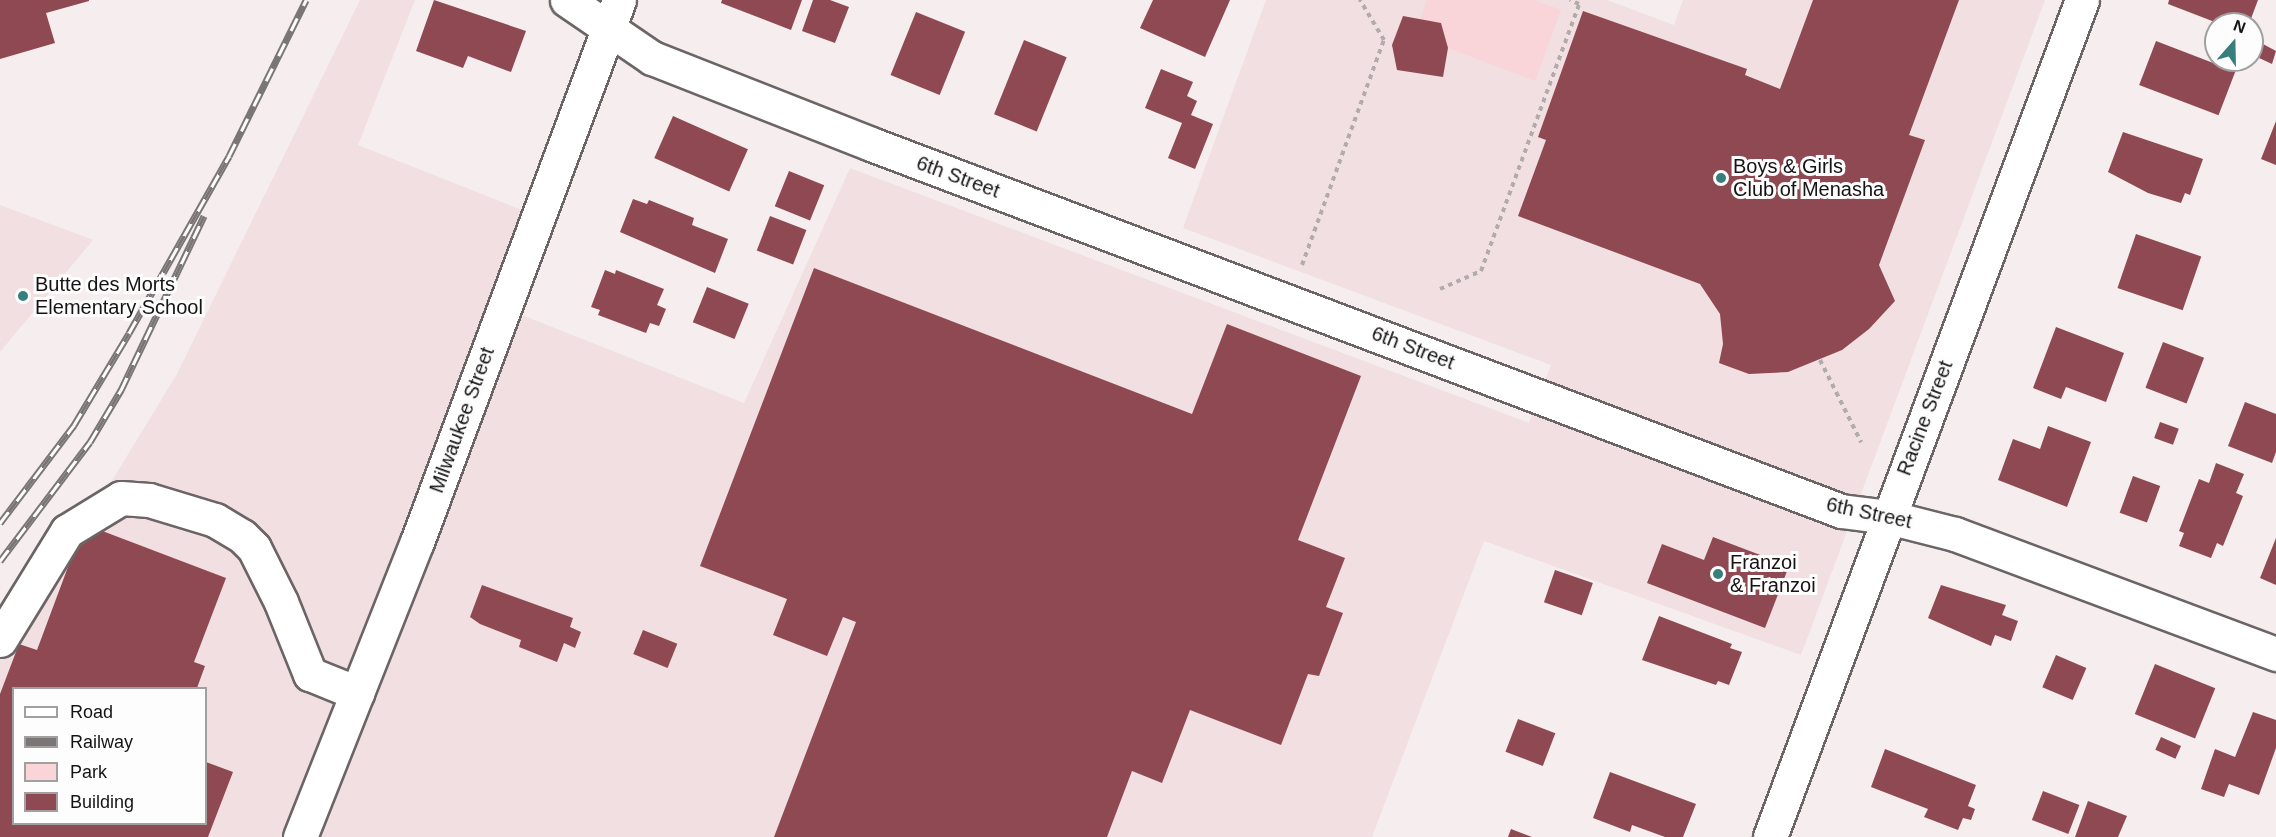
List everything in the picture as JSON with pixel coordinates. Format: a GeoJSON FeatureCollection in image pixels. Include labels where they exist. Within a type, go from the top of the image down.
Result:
{"type":"FeatureCollection","features":[{"type":"Feature","properties":{"kind":"street","name":"6th Street"},"geometry":{"type":"LineString","coordinates":[[567,0],[614,14],[652,58],[871,144],[1841,511],[1888,517],[1955,534],[2276,654]]}},
{"type":"Feature","properties":{"kind":"street","name":"Racine Street"},"geometry":{"type":"LineString","coordinates":[[1770,837],[2082,0]]}},
{"type":"Feature","properties":{"kind":"street","name":"Milwaukee Street"},"geometry":{"type":"LineString","coordinates":[[300,837],[357,693],[614,14]]}},
{"type":"Feature","properties":{"kind":"street"},"geometry":{"type":"LineString","coordinates":[[0,640],[67,531],[121,498],[149,500],[215,520],[243,536],[254,548],[281,602],[310,674],[357,693]]}},
{"type":"Feature","properties":{"kind":"path"},"geometry":{"type":"LineString","coordinates":[[1302,265],[1384,40],[1360,0]]}},
{"type":"Feature","properties":{"kind":"path"},"geometry":{"type":"LineString","coordinates":[[1440,289],[1481,272],[1579,4],[1570,0]]}},
{"type":"Feature","properties":{"kind":"path"},"geometry":{"type":"LineString","coordinates":[[1821,360],[1861,442]]}},
{"type":"Feature","properties":{"kind":"shaded area"},"geometry":{"type":"Polygon","coordinates":[[[360,0],[415,0],[358,145],[537,216],[504,308],[744,403],[850,168],[1529,423],[1551,365],[1183,228],[1266,0],[1607,0],[1674,25],[1683,0],[2045,0],[1801,655],[1484,541],[1372,837],[0,837],[0,604],[94,510],[177,374],[360,0]]]}},
{"type":"Feature","properties":{"kind":"shaded area","name":"Butte des Morts Elementary School"},"geometry":{"type":"Polygon","coordinates":[[[0,205],[93,240],[0,352],[0,205]]]}},
{"type":"Feature","properties":{"kind":"green space"},"geometry":{"type":"Polygon","coordinates":[[[1427,0],[1534,0],[1561,10],[1535,81],[1414,35],[1427,0]]]}},
{"type":"Feature","properties":{"kind":"building"},"geometry":{"type":"Polygon","coordinates":[[[0,0],[89,1],[46,13],[55,43],[0,59],[0,0]]]}},
{"type":"Feature","properties":{"kind":"building"},"geometry":{"type":"Polygon","coordinates":[[[434,0],[526,31],[511,72],[468,56],[463,68],[416,51],[434,0]]]}},
{"type":"Feature","properties":{"kind":"building"},"geometry":{"type":"Polygon","coordinates":[[[722,0],[802,0],[791,30],[721,3],[722,0]]]}},
{"type":"Feature","properties":{"kind":"building"},"geometry":{"type":"Polygon","coordinates":[[[813,0],[830,0],[849,7],[835,43],[802,31],[813,0]]]}},
{"type":"Feature","properties":{"kind":"building"},"geometry":{"type":"Polygon","coordinates":[[[1153,0],[1230,0],[1205,57],[1140,28],[1153,0]]]}},
{"type":"Feature","properties":{"kind":"building","name":"Boys & Girls Club of Menasha"},"geometry":{"type":"Polygon","coordinates":[[[1813,0],[1959,0],[1909,135],[1925,140],[1879,265],[1895,301],[1869,329],[1842,350],[1788,372],[1749,374],[1719,363],[1723,344],[1720,314],[1700,284],[1518,216],[1546,140],[1538,137],[1583,11],[1747,69],[1745,75],[1780,89],[1813,0]]]}},
{"type":"Feature","properties":{"kind":"building"},"geometry":{"type":"Polygon","coordinates":[[[2169,0],[2258,0],[2254,12],[2204,12],[2204,18],[2168,4],[2169,0]]]}},
{"type":"Feature","properties":{"kind":"building"},"geometry":{"type":"Polygon","coordinates":[[[916,12],[965,32],[940,95],[891,75],[916,12]]]}},
{"type":"Feature","properties":{"kind":"building"},"geometry":{"type":"Polygon","coordinates":[[[1403,16],[1441,23],[1448,48],[1443,77],[1397,70],[1392,45],[1403,16]]]}},
{"type":"Feature","properties":{"kind":"building"},"geometry":{"type":"Polygon","coordinates":[[[1024,40],[1067,57],[1037,131],[994,114],[1024,40]]]}},
{"type":"Feature","properties":{"kind":"building"},"geometry":{"type":"Polygon","coordinates":[[[2156,41],[2204,59],[2204,72],[2235,72],[2219,115],[2139,85],[2156,41]]]}},
{"type":"Feature","properties":{"kind":"building"},"geometry":{"type":"Polygon","coordinates":[[[2264,45],[2276,51],[2272,64],[2264,60],[2264,45]]]}},
{"type":"Feature","properties":{"kind":"building"},"geometry":{"type":"Polygon","coordinates":[[[1161,69],[1193,82],[1187,96],[1197,101],[1191,115],[1213,124],[1195,169],[1168,158],[1182,123],[1145,108],[1161,69]]]}},
{"type":"Feature","properties":{"kind":"building"},"geometry":{"type":"Polygon","coordinates":[[[673,116],[748,149],[729,191],[654,158],[673,116]]]}},
{"type":"Feature","properties":{"kind":"building"},"geometry":{"type":"Polygon","coordinates":[[[2276,121],[2276,165],[2261,159],[2276,121]]]}},
{"type":"Feature","properties":{"kind":"building"},"geometry":{"type":"Polygon","coordinates":[[[2123,132],[2203,159],[2190,195],[2185,193],[2181,203],[2148,193],[2108,172],[2123,132]]]}},
{"type":"Feature","properties":{"kind":"building"},"geometry":{"type":"Polygon","coordinates":[[[789,171],[824,185],[810,220],[775,206],[789,171]]]}},
{"type":"Feature","properties":{"kind":"building"},"geometry":{"type":"Polygon","coordinates":[[[633,199],[647,204],[649,200],[694,218],[692,225],[728,239],[715,273],[620,232],[633,199]]]}},
{"type":"Feature","properties":{"kind":"building"},"geometry":{"type":"Polygon","coordinates":[[[770,216],[806,230],[793,265],[757,251],[770,216]]]}},
{"type":"Feature","properties":{"kind":"building"},"geometry":{"type":"Polygon","coordinates":[[[2136,234],[2201,256],[2183,310],[2117,288],[2136,234]]]}},
{"type":"Feature","properties":{"kind":"building"},"geometry":{"type":"Polygon","coordinates":[[[814,268],[1192,414],[1227,324],[1361,376],[1298,540],[1345,558],[1326,607],[1343,613],[1319,676],[1308,674],[1281,745],[1190,710],[1162,783],[1132,771],[1107,837],[774,837],[856,622],[843,617],[827,656],[773,635],[787,599],[700,566],[814,268]]]}},
{"type":"Feature","properties":{"kind":"building"},"geometry":{"type":"Polygon","coordinates":[[[605,270],[615,274],[616,270],[664,289],[657,305],[666,309],[659,326],[650,323],[646,333],[598,315],[600,310],[591,307],[605,270]]]}},
{"type":"Feature","properties":{"kind":"building"},"geometry":{"type":"Polygon","coordinates":[[[707,287],[749,304],[734,339],[693,322],[707,287]]]}},
{"type":"Feature","properties":{"kind":"building"},"geometry":{"type":"Polygon","coordinates":[[[2056,327],[2124,353],[2106,402],[2066,387],[2061,399],[2033,388],[2056,327]]]}},
{"type":"Feature","properties":{"kind":"building"},"geometry":{"type":"Polygon","coordinates":[[[2163,342],[2204,358],[2187,404],[2145,388],[2163,342]]]}},
{"type":"Feature","properties":{"kind":"building"},"geometry":{"type":"Polygon","coordinates":[[[2245,402],[2276,414],[2276,452],[2272,463],[2228,446],[2245,402]]]}},
{"type":"Feature","properties":{"kind":"building"},"geometry":{"type":"Polygon","coordinates":[[[2160,422],[2179,429],[2173,445],[2154,438],[2160,422]]]}},
{"type":"Feature","properties":{"kind":"building"},"geometry":{"type":"Polygon","coordinates":[[[2048,426],[2091,442],[2067,507],[1998,480],[2013,439],[2040,449],[2048,426]]]}},
{"type":"Feature","properties":{"kind":"building"},"geometry":{"type":"Polygon","coordinates":[[[2216,463],[2244,474],[2236,493],[2243,496],[2223,546],[2217,543],[2211,558],[2179,546],[2184,533],[2179,531],[2199,479],[2209,483],[2216,463]]]}},
{"type":"Feature","properties":{"kind":"building"},"geometry":{"type":"Polygon","coordinates":[[[2133,476],[2160,486],[2147,523],[2120,513],[2133,476]]]}},
{"type":"Feature","properties":{"kind":"building"},"geometry":{"type":"Polygon","coordinates":[[[84,524],[226,578],[194,662],[205,666],[197,687],[12,687],[12,825],[207,825],[207,762],[233,772],[208,837],[0,837],[0,694],[19,644],[37,650],[84,524]]]}},
{"type":"Feature","properties":{"kind":"building","name":"Franzoi & Franzoi"},"geometry":{"type":"Polygon","coordinates":[[[1713,537],[1789,566],[1765,628],[1647,583],[1662,544],[1704,560],[1713,537]]]}},
{"type":"Feature","properties":{"kind":"building"},"geometry":{"type":"Polygon","coordinates":[[[2276,538],[2276,585],[2260,578],[2276,538]]]}},
{"type":"Feature","properties":{"kind":"building"},"geometry":{"type":"Polygon","coordinates":[[[1555,570],[1593,583],[1582,615],[1544,602],[1555,570]]]}},
{"type":"Feature","properties":{"kind":"building"},"geometry":{"type":"Polygon","coordinates":[[[482,585],[573,618],[570,627],[581,632],[575,648],[564,643],[557,662],[519,647],[521,640],[480,624],[470,617],[482,585]]]}},
{"type":"Feature","properties":{"kind":"building"},"geometry":{"type":"Polygon","coordinates":[[[1941,585],[2006,605],[2002,615],[2018,621],[2011,641],[1995,635],[1991,646],[1928,618],[1941,585]]]}},
{"type":"Feature","properties":{"kind":"building"},"geometry":{"type":"Polygon","coordinates":[[[1659,616],[1732,644],[1730,648],[1742,652],[1729,685],[1718,681],[1716,685],[1642,660],[1659,616]]]}},
{"type":"Feature","properties":{"kind":"building"},"geometry":{"type":"Polygon","coordinates":[[[643,630],[677,644],[668,668],[633,654],[643,630]]]}},
{"type":"Feature","properties":{"kind":"building"},"geometry":{"type":"Polygon","coordinates":[[[2056,655],[2086,668],[2073,700],[2042,687],[2056,655]]]}},
{"type":"Feature","properties":{"kind":"building"},"geometry":{"type":"Polygon","coordinates":[[[2155,664],[2215,688],[2195,738],[2135,714],[2155,664]]]}},
{"type":"Feature","properties":{"kind":"building"},"geometry":{"type":"Polygon","coordinates":[[[2253,712],[2276,720],[2276,748],[2259,795],[2229,784],[2224,797],[2201,789],[2215,749],[2235,757],[2253,712]]]}},
{"type":"Feature","properties":{"kind":"building"},"geometry":{"type":"Polygon","coordinates":[[[1518,719],[1555,733],[1543,766],[1505,752],[1518,719]]]}},
{"type":"Feature","properties":{"kind":"building"},"geometry":{"type":"Polygon","coordinates":[[[2161,737],[2181,746],[2175,759],[2155,750],[2161,737]]]}},
{"type":"Feature","properties":{"kind":"building"},"geometry":{"type":"Polygon","coordinates":[[[1885,749],[1976,785],[1968,806],[1975,809],[1971,820],[1963,818],[1958,830],[1924,817],[1928,809],[1871,787],[1885,749]]]}},
{"type":"Feature","properties":{"kind":"building"},"geometry":{"type":"Polygon","coordinates":[[[1610,772],[1696,804],[1683,837],[1665,837],[1632,825],[1630,832],[1593,818],[1610,772]]]}},
{"type":"Feature","properties":{"kind":"building"},"geometry":{"type":"Polygon","coordinates":[[[2043,791],[2079,805],[2068,834],[2032,820],[2043,791]]]}},
{"type":"Feature","properties":{"kind":"building"},"geometry":{"type":"Polygon","coordinates":[[[2088,801],[2127,816],[2118,837],[2075,837],[2088,801]]]}},
{"type":"Feature","properties":{"kind":"building"},"geometry":{"type":"Polygon","coordinates":[[[1511,829],[1532,837],[1508,837],[1511,829]]]}},
{"type":"Feature","properties":{"kind":"railway"},"geometry":{"type":"LineString","coordinates":[[0,523],[74,425],[129,333],[229,156],[306,0]]}},
{"type":"Feature","properties":{"kind":"railway"},"geometry":{"type":"LineString","coordinates":[[0,561],[90,442],[121,390],[204,216]]}},
{"type":"Feature","properties":{"kind":"place","name":"Boys & Girls Club of Menasha"},"geometry":{"type":"Point","coordinates":[1721,178]}},
{"type":"Feature","properties":{"kind":"place","name":"Butte des Morts Elementary School"},"geometry":{"type":"Point","coordinates":[23,296]}},
{"type":"Feature","properties":{"kind":"place","name":"Franzoi & Franzoi"},"geometry":{"type":"Point","coordinates":[1718,574]}}]}
